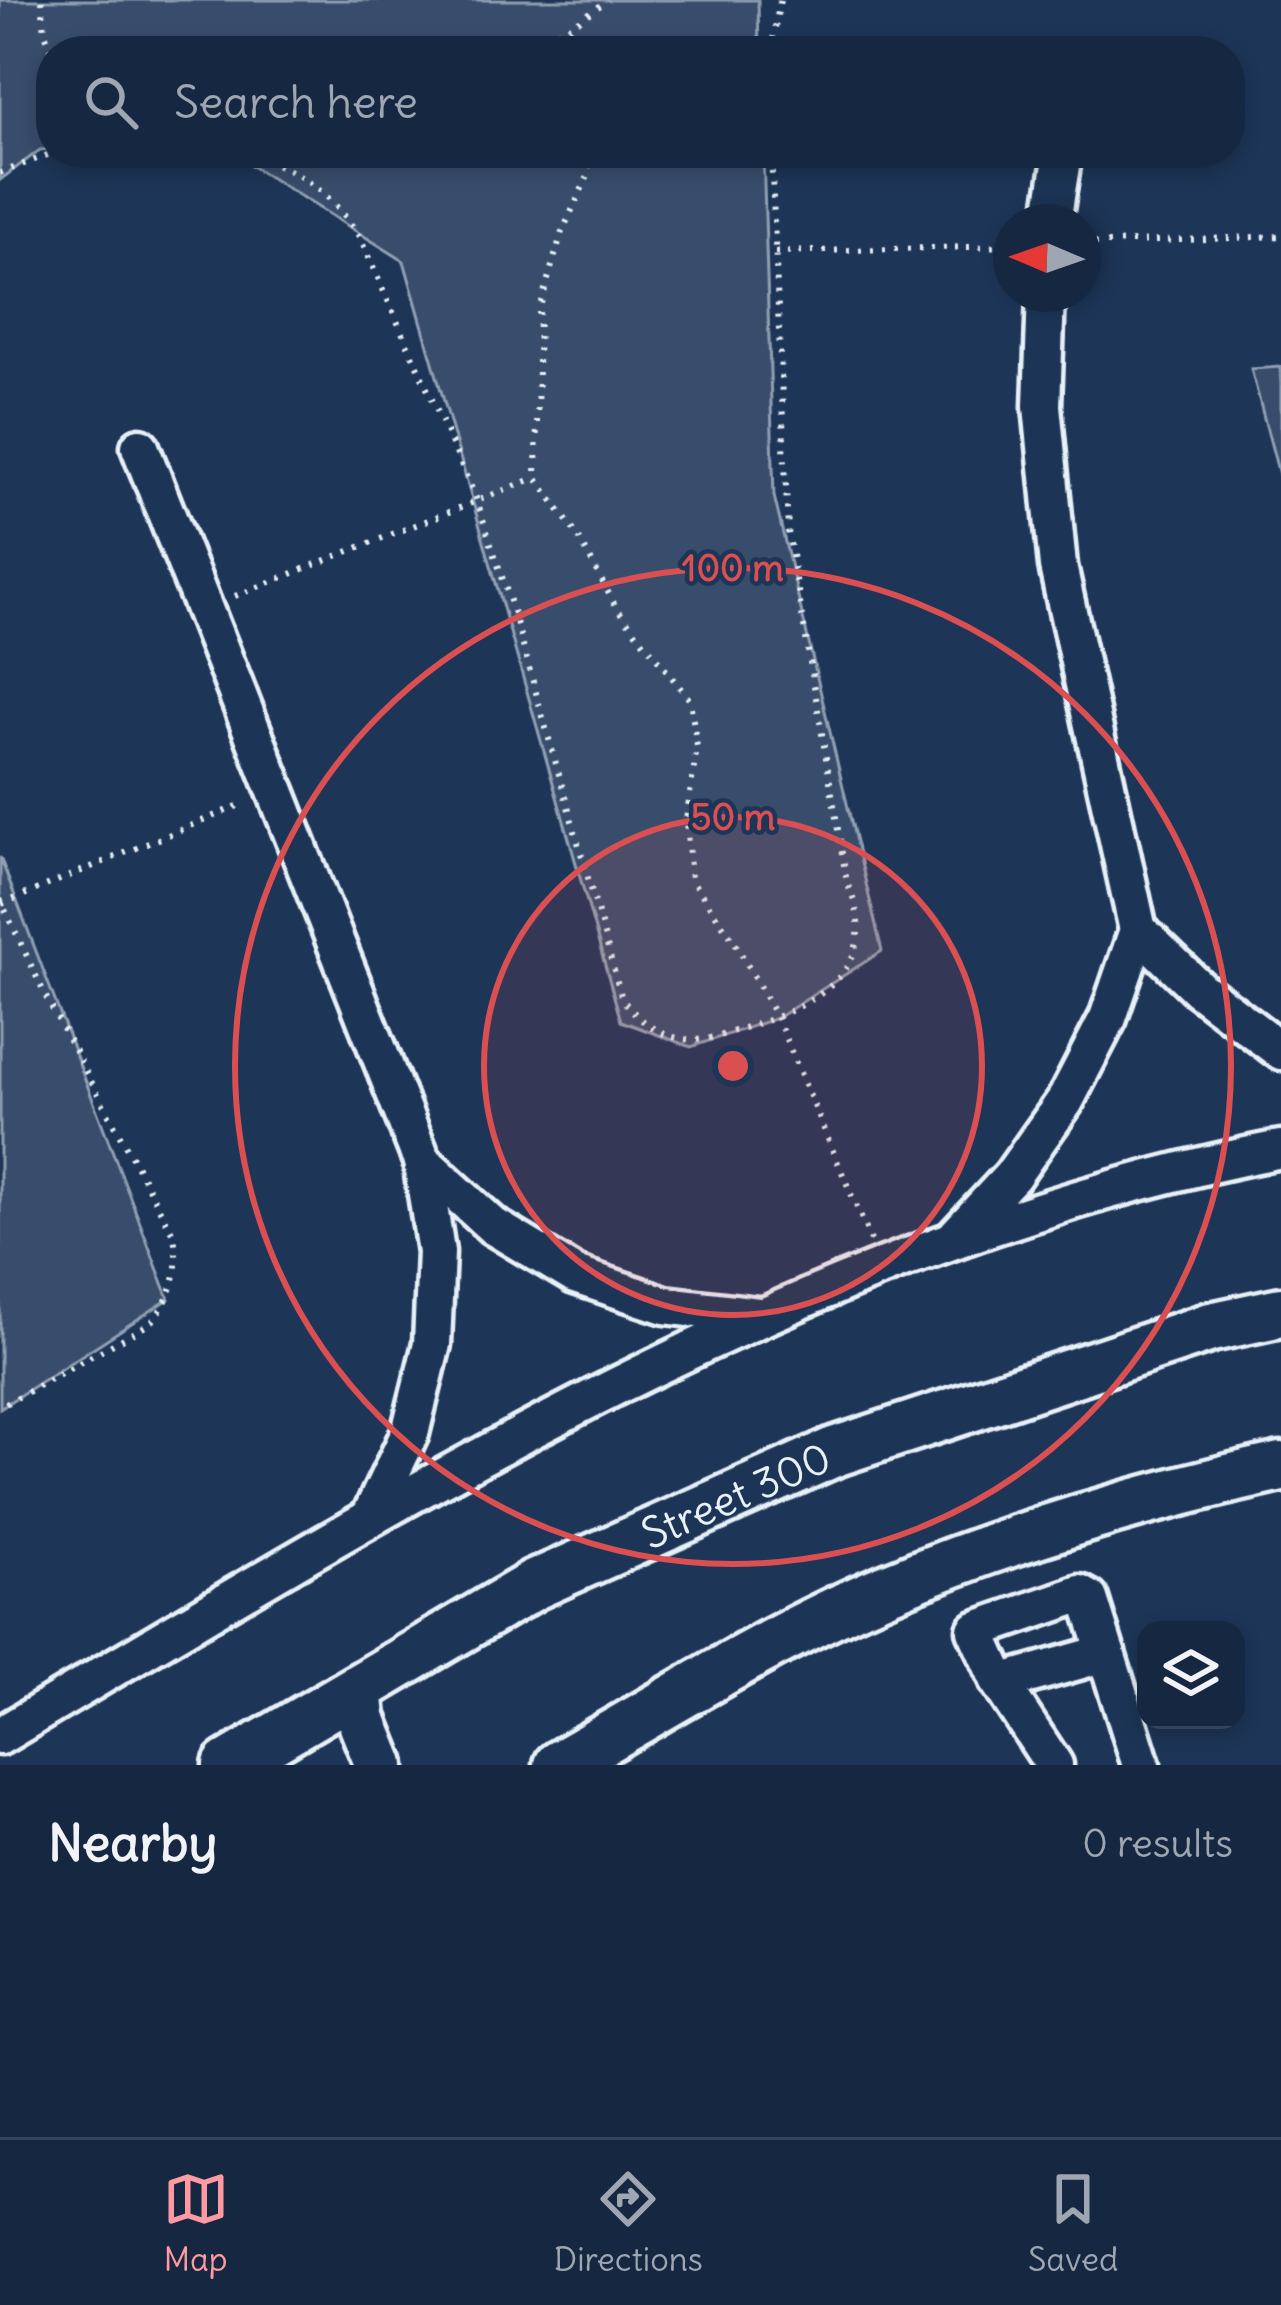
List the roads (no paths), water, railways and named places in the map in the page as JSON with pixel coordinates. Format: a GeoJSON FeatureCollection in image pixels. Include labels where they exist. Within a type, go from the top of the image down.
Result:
{"type":"FeatureCollection","features":[{"type":"Feature","properties":{"kind":"street"},"geometry":{"type":"LineString","coordinates":[[1055,204],[1061,168]]}},
{"type":"Feature","properties":{"kind":"street"},"geometry":{"type":"LineString","coordinates":[[948,1244],[1012,1177],[1066,1100],[1108,1018],[1138,930],[1058,566],[1042,406],[1045,312]]}},
{"type":"Feature","properties":{"kind":"street"},"geometry":{"type":"LineString","coordinates":[[140,447],[422,1161],[436,1252],[432,1343],[410,1432],[370,1515]]}},
{"type":"Feature","properties":{"kind":"street"},"geometry":{"type":"LineString","coordinates":[[1138,930],[1199,989],[1281,1052]]}},
{"type":"Feature","properties":{"kind":"street"},"geometry":{"type":"LineString","coordinates":[[0,1736],[370,1515],[554,1416],[760,1316],[882,1266],[1125,1183],[1281,1149]]}},
{"type":"Feature","properties":{"kind":"street"},"geometry":{"type":"LineString","coordinates":[[422,1161],[493,1226],[574,1275],[665,1305],[760,1316]]}},
{"type":"Feature","properties":{"kind":"street","name":"Street 300"},"geometry":{"type":"LineString","coordinates":[[228,1765],[534,1585],[834,1452],[1211,1327],[1281,1312]]}},
{"type":"Feature","properties":{"kind":"street"},"geometry":{"type":"LineString","coordinates":[[559,1765],[730,1664],[888,1588],[1068,1525],[1281,1467]]}},
{"type":"Feature","properties":{"kind":"street"},"geometry":{"type":"LineString","coordinates":[[1054,1765],[1000,1683],[976,1630],[1080,1594],[1090,1599],[1141,1765]]}},
{"type":"Feature","properties":{"kind":"street"},"geometry":{"type":"LineString","coordinates":[[1000,1683],[1106,1653]]}},
{"type":"Feature","properties":{"kind":"street"},"geometry":{"type":"LineString","coordinates":[[358,1689],[361,1718],[380,1765]]}}]}
